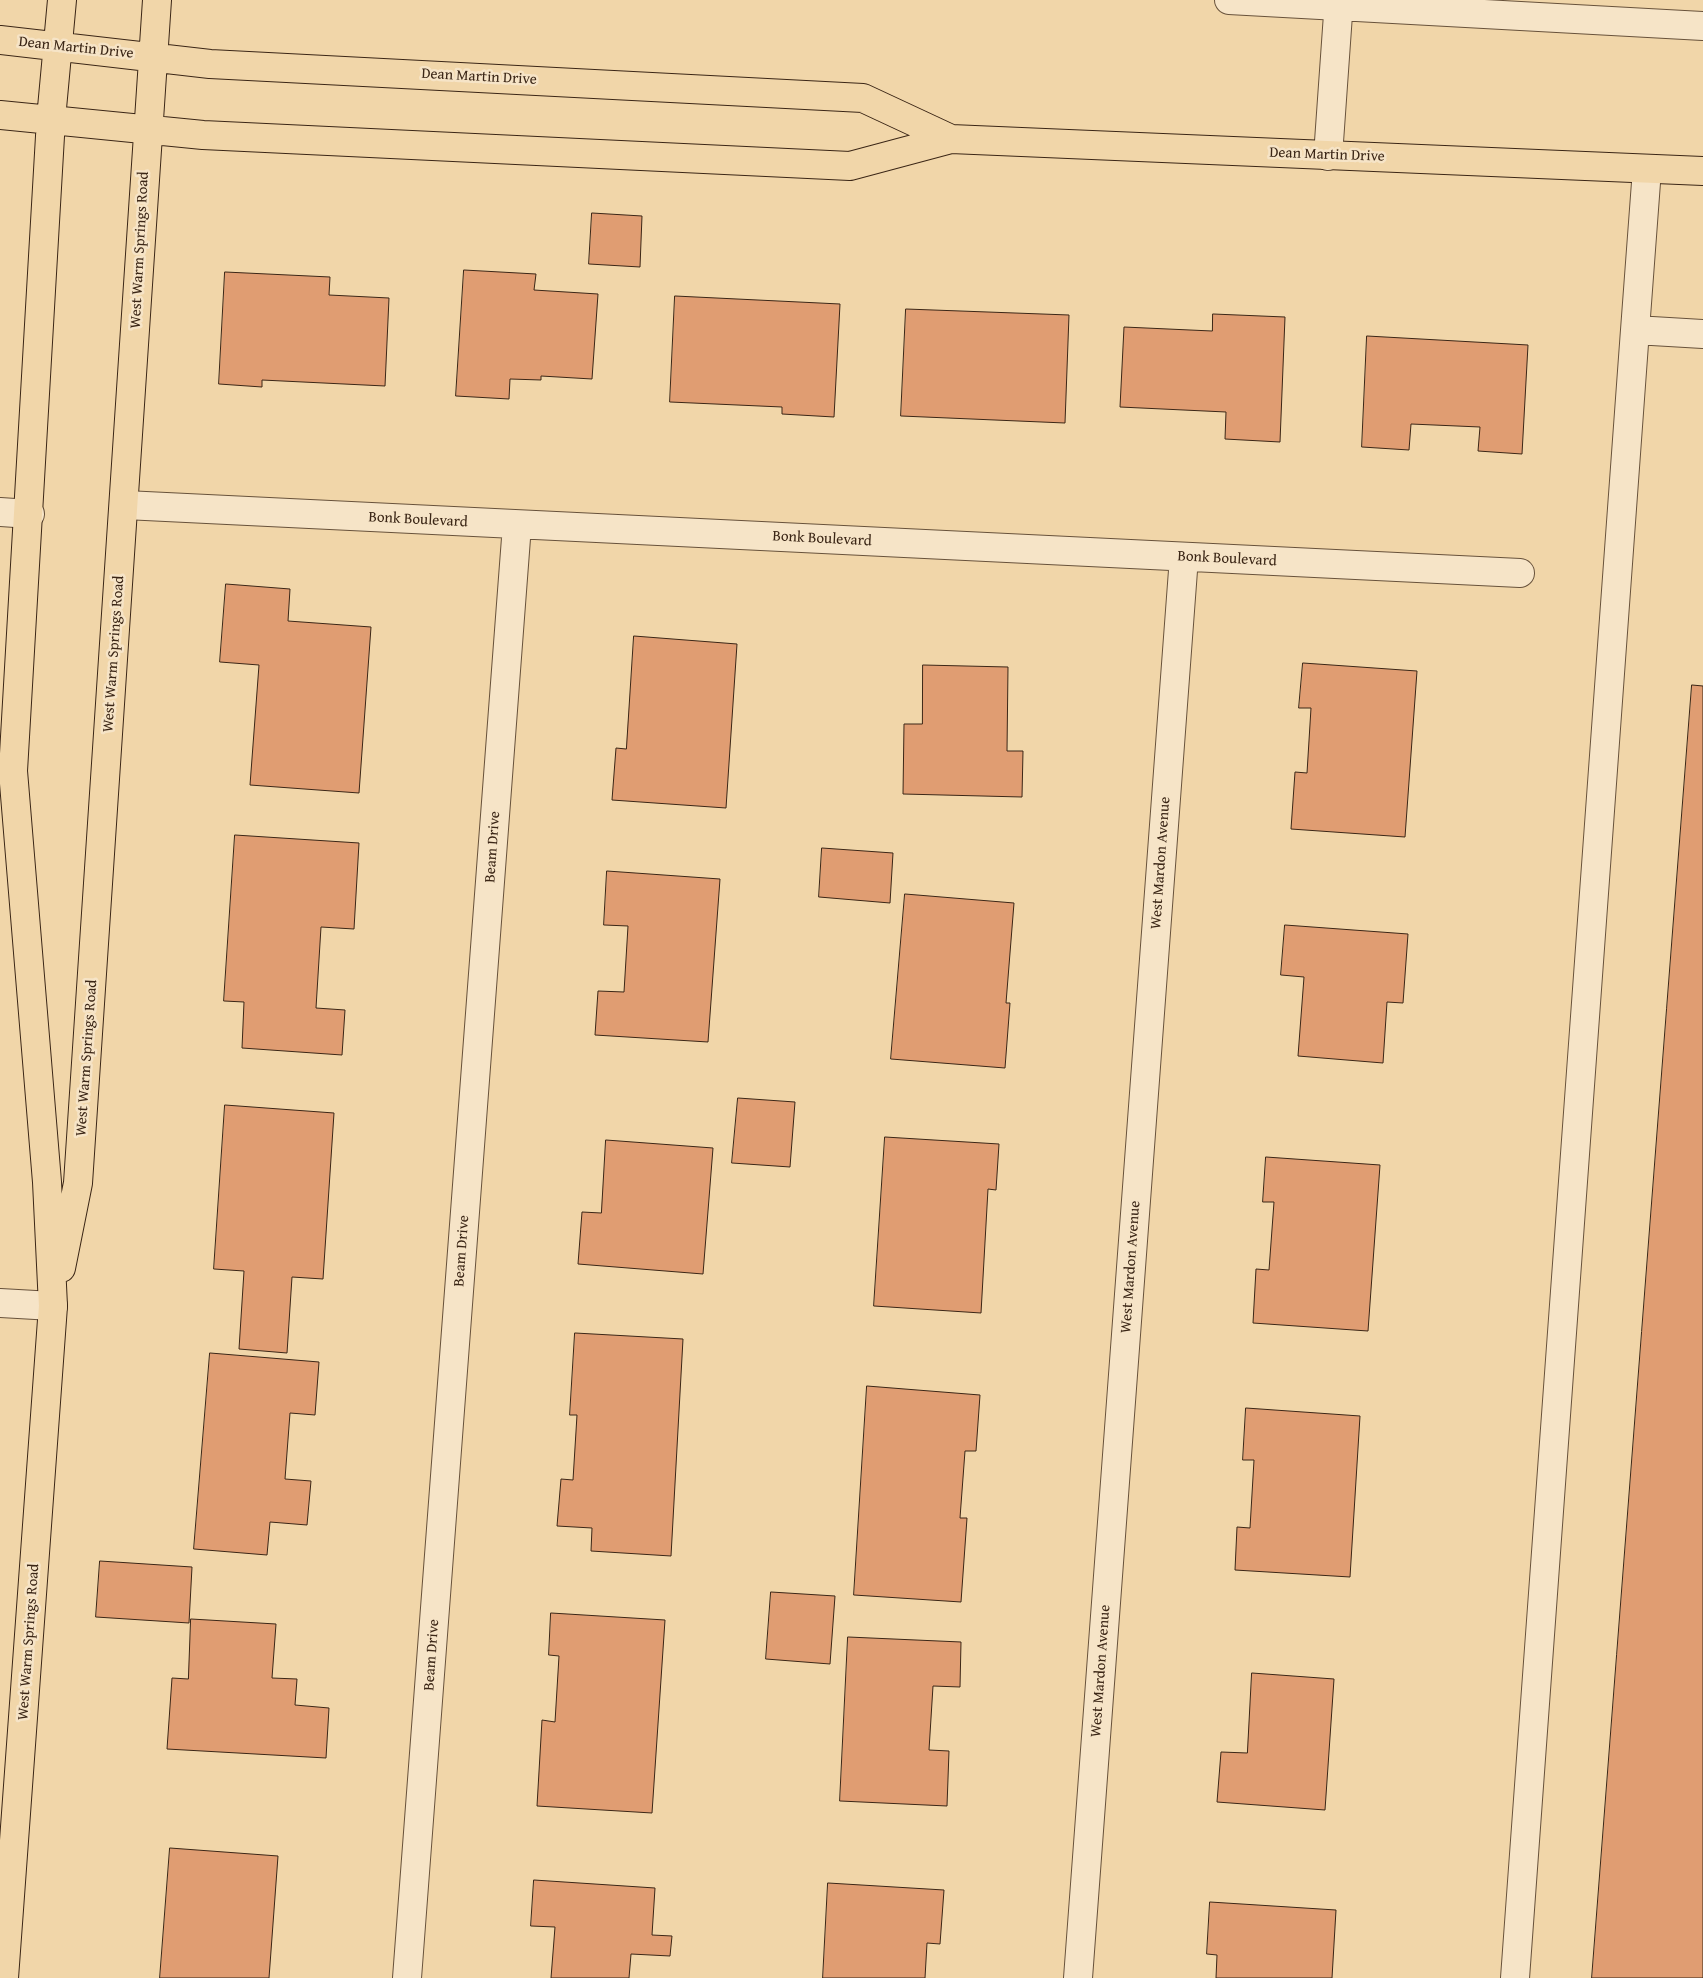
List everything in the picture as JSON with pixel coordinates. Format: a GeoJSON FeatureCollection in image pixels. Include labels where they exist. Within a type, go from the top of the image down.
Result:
{"type":"FeatureCollection","features":[{"type":"Feature","properties":{"kind":"main road","name":"West Warm Springs Road"},"geometry":{"type":"LineString","coordinates":[[53,1306],[42,1122],[13,771],[30,514],[51,119],[62,0]]}},
{"type":"Feature","properties":{"kind":"main road","name":"West Warm Springs Road"},"geometry":{"type":"LineString","coordinates":[[3,1965],[53,1306],[78,1183],[157,0]]}},
{"type":"Feature","properties":{"kind":"main road","name":"Dean Martin Drive"},"geometry":{"type":"LineString","coordinates":[[0,40],[210,64],[862,98],[951,139]]}},
{"type":"Feature","properties":{"kind":"main road","name":"Dean Martin Drive"},"geometry":{"type":"LineString","coordinates":[[0,115],[148,128],[203,135],[850,166],[951,139],[1703,171]]}},
{"type":"Feature","properties":{"kind":"street"},"geometry":{"type":"LineString","coordinates":[[1229,0],[1339,3],[1703,26]]}},
{"type":"Feature","properties":{"kind":"street"},"geometry":{"type":"LineString","coordinates":[[1328,156],[1339,3]]}},
{"type":"Feature","properties":{"kind":"street"},"geometry":{"type":"LineString","coordinates":[[1515,1978],[1647,168]]}},
{"type":"Feature","properties":{"kind":"street"},"geometry":{"type":"LineString","coordinates":[[1635,330],[1703,334]]}},
{"type":"Feature","properties":{"kind":"street","name":"Bonk Boulevard"},"geometry":{"type":"LineString","coordinates":[[124,505],[1520,573]]}},
{"type":"Feature","properties":{"kind":"street"},"geometry":{"type":"LineString","coordinates":[[0,512],[30,514]]}},
{"type":"Feature","properties":{"kind":"street","name":"Beam Drive"},"geometry":{"type":"LineString","coordinates":[[407,1978],[517,524]]}},
{"type":"Feature","properties":{"kind":"street","name":"West Mardon Avenue"},"geometry":{"type":"LineString","coordinates":[[1078,1978],[1184,557]]}},
{"type":"Feature","properties":{"kind":"street"},"geometry":{"type":"LineString","coordinates":[[0,1303],[53,1306]]}},
{"type":"Feature","properties":{"kind":"building"},"geometry":{"type":"Polygon","coordinates":[[[592,213],[642,216],[640,267],[589,264],[592,213]]]}},
{"type":"Feature","properties":{"kind":"building"},"geometry":{"type":"Polygon","coordinates":[[[464,270],[536,274],[534,290],[598,294],[592,379],[541,376],[541,380],[510,379],[509,399],[456,396],[464,270]]]}},
{"type":"Feature","properties":{"kind":"building"},"geometry":{"type":"Polygon","coordinates":[[[225,272],[330,277],[329,295],[389,298],[385,386],[262,380],[262,387],[219,384],[225,272]]]}},
{"type":"Feature","properties":{"kind":"building"},"geometry":{"type":"Polygon","coordinates":[[[675,296],[840,304],[834,417],[782,414],[782,407],[670,402],[675,296]]]}},
{"type":"Feature","properties":{"kind":"building"},"geometry":{"type":"Polygon","coordinates":[[[906,309],[1069,315],[1065,423],[901,416],[906,309]]]}},
{"type":"Feature","properties":{"kind":"building"},"geometry":{"type":"Polygon","coordinates":[[[1213,314],[1285,317],[1280,442],[1225,439],[1226,412],[1120,407],[1124,327],[1212,331],[1213,314]]]}},
{"type":"Feature","properties":{"kind":"building"},"geometry":{"type":"Polygon","coordinates":[[[1367,336],[1528,345],[1522,454],[1478,451],[1480,427],[1411,424],[1409,450],[1362,447],[1367,336]]]}},
{"type":"Feature","properties":{"kind":"building"},"geometry":{"type":"Polygon","coordinates":[[[226,584],[290,589],[288,621],[371,627],[359,793],[250,785],[259,665],[220,662],[226,584]]]}},
{"type":"Feature","properties":{"kind":"building"},"geometry":{"type":"Polygon","coordinates":[[[634,636],[737,644],[726,808],[612,800],[616,748],[626,749],[634,636]]]}},
{"type":"Feature","properties":{"kind":"building"},"geometry":{"type":"Polygon","coordinates":[[[1303,663],[1417,671],[1405,837],[1291,829],[1295,772],[1307,773],[1311,708],[1299,708],[1303,663]]]}},
{"type":"Feature","properties":{"kind":"building"},"geometry":{"type":"Polygon","coordinates":[[[923,665],[1008,667],[1007,751],[1023,751],[1022,797],[903,794],[904,724],[922,724],[923,665]]]}},
{"type":"Feature","properties":{"kind":"building"},"geometry":{"type":"Polygon","coordinates":[[[1692,685],[1703,686],[1703,1978],[1592,1978],[1692,685]]]}},
{"type":"Feature","properties":{"kind":"building"},"geometry":{"type":"Polygon","coordinates":[[[235,835],[359,843],[354,929],[321,927],[316,1008],[345,1010],[342,1055],[242,1048],[244,1002],[224,1001],[235,835]]]}},
{"type":"Feature","properties":{"kind":"building"},"geometry":{"type":"Polygon","coordinates":[[[822,848],[893,853],[890,903],[819,897],[822,848]]]}},
{"type":"Feature","properties":{"kind":"building"},"geometry":{"type":"Polygon","coordinates":[[[607,871],[720,879],[708,1042],[595,1035],[598,991],[624,992],[628,926],[604,925],[607,871]]]}},
{"type":"Feature","properties":{"kind":"building"},"geometry":{"type":"Polygon","coordinates":[[[905,894],[1014,903],[1006,1003],[1010,1003],[1005,1068],[891,1059],[905,894]]]}},
{"type":"Feature","properties":{"kind":"building"},"geometry":{"type":"Polygon","coordinates":[[[1285,925],[1408,934],[1403,1003],[1387,1002],[1383,1063],[1298,1056],[1304,977],[1281,975],[1285,925]]]}},
{"type":"Feature","properties":{"kind":"building"},"geometry":{"type":"Polygon","coordinates":[[[738,1098],[795,1102],[790,1167],[732,1163],[738,1098]]]}},
{"type":"Feature","properties":{"kind":"building"},"geometry":{"type":"Polygon","coordinates":[[[225,1105],[334,1113],[323,1279],[292,1277],[287,1353],[239,1349],[244,1271],[214,1269],[225,1105]]]}},
{"type":"Feature","properties":{"kind":"building"},"geometry":{"type":"Polygon","coordinates":[[[885,1137],[999,1144],[996,1190],[988,1189],[981,1313],[874,1306],[885,1137]]]}},
{"type":"Feature","properties":{"kind":"building"},"geometry":{"type":"Polygon","coordinates":[[[606,1140],[713,1148],[703,1274],[578,1264],[582,1212],[601,1213],[606,1140]]]}},
{"type":"Feature","properties":{"kind":"building"},"geometry":{"type":"Polygon","coordinates":[[[1266,1157],[1380,1165],[1368,1331],[1253,1323],[1256,1269],[1269,1270],[1274,1202],[1263,1202],[1266,1157]]]}},
{"type":"Feature","properties":{"kind":"building"},"geometry":{"type":"Polygon","coordinates":[[[575,1333],[683,1339],[671,1556],[591,1551],[592,1528],[557,1526],[561,1479],[573,1480],[577,1415],[570,1415],[575,1333]]]}},
{"type":"Feature","properties":{"kind":"building"},"geometry":{"type":"Polygon","coordinates":[[[210,1353],[319,1362],[315,1415],[290,1413],[285,1479],[311,1481],[307,1525],[270,1522],[267,1555],[194,1549],[210,1353]]]}},
{"type":"Feature","properties":{"kind":"building"},"geometry":{"type":"Polygon","coordinates":[[[867,1386],[980,1395],[976,1451],[965,1451],[960,1518],[967,1518],[961,1602],[854,1595],[867,1386]]]}},
{"type":"Feature","properties":{"kind":"building"},"geometry":{"type":"Polygon","coordinates":[[[1246,1408],[1360,1416],[1350,1577],[1235,1570],[1237,1527],[1250,1528],[1254,1460],[1243,1460],[1246,1408]]]}},
{"type":"Feature","properties":{"kind":"building"},"geometry":{"type":"Polygon","coordinates":[[[100,1561],[192,1567],[189,1623],[96,1617],[100,1561]]]}},
{"type":"Feature","properties":{"kind":"building"},"geometry":{"type":"Polygon","coordinates":[[[771,1592],[835,1596],[830,1664],[766,1659],[771,1592]]]}},
{"type":"Feature","properties":{"kind":"building"},"geometry":{"type":"Polygon","coordinates":[[[551,1613],[665,1620],[652,1813],[537,1806],[542,1720],[555,1722],[559,1656],[549,1655],[551,1613]]]}},
{"type":"Feature","properties":{"kind":"building"},"geometry":{"type":"Polygon","coordinates":[[[191,1619],[276,1624],[272,1678],[297,1679],[295,1705],[329,1708],[326,1758],[167,1749],[172,1678],[188,1679],[191,1619]]]}},
{"type":"Feature","properties":{"kind":"building"},"geometry":{"type":"Polygon","coordinates":[[[848,1637],[961,1642],[960,1687],[933,1686],[929,1750],[949,1751],[947,1806],[840,1801],[848,1637]]]}},
{"type":"Feature","properties":{"kind":"building"},"geometry":{"type":"Polygon","coordinates":[[[1252,1673],[1334,1679],[1325,1810],[1217,1802],[1221,1752],[1247,1753],[1252,1673]]]}},
{"type":"Feature","properties":{"kind":"building"},"geometry":{"type":"Polygon","coordinates":[[[170,1848],[278,1856],[269,1978],[160,1978],[170,1848]]]}},
{"type":"Feature","properties":{"kind":"building"},"geometry":{"type":"Polygon","coordinates":[[[534,1880],[655,1888],[652,1935],[672,1936],[670,1956],[631,1954],[629,1978],[551,1978],[555,1927],[531,1926],[534,1880]]]}},
{"type":"Feature","properties":{"kind":"building"},"geometry":{"type":"Polygon","coordinates":[[[828,1883],[944,1890],[940,1944],[927,1943],[925,1978],[823,1978],[828,1883]]]}},
{"type":"Feature","properties":{"kind":"building"},"geometry":{"type":"Polygon","coordinates":[[[1210,1902],[1336,1910],[1332,1978],[1216,1978],[1217,1955],[1207,1954],[1210,1902]]]}}]}
